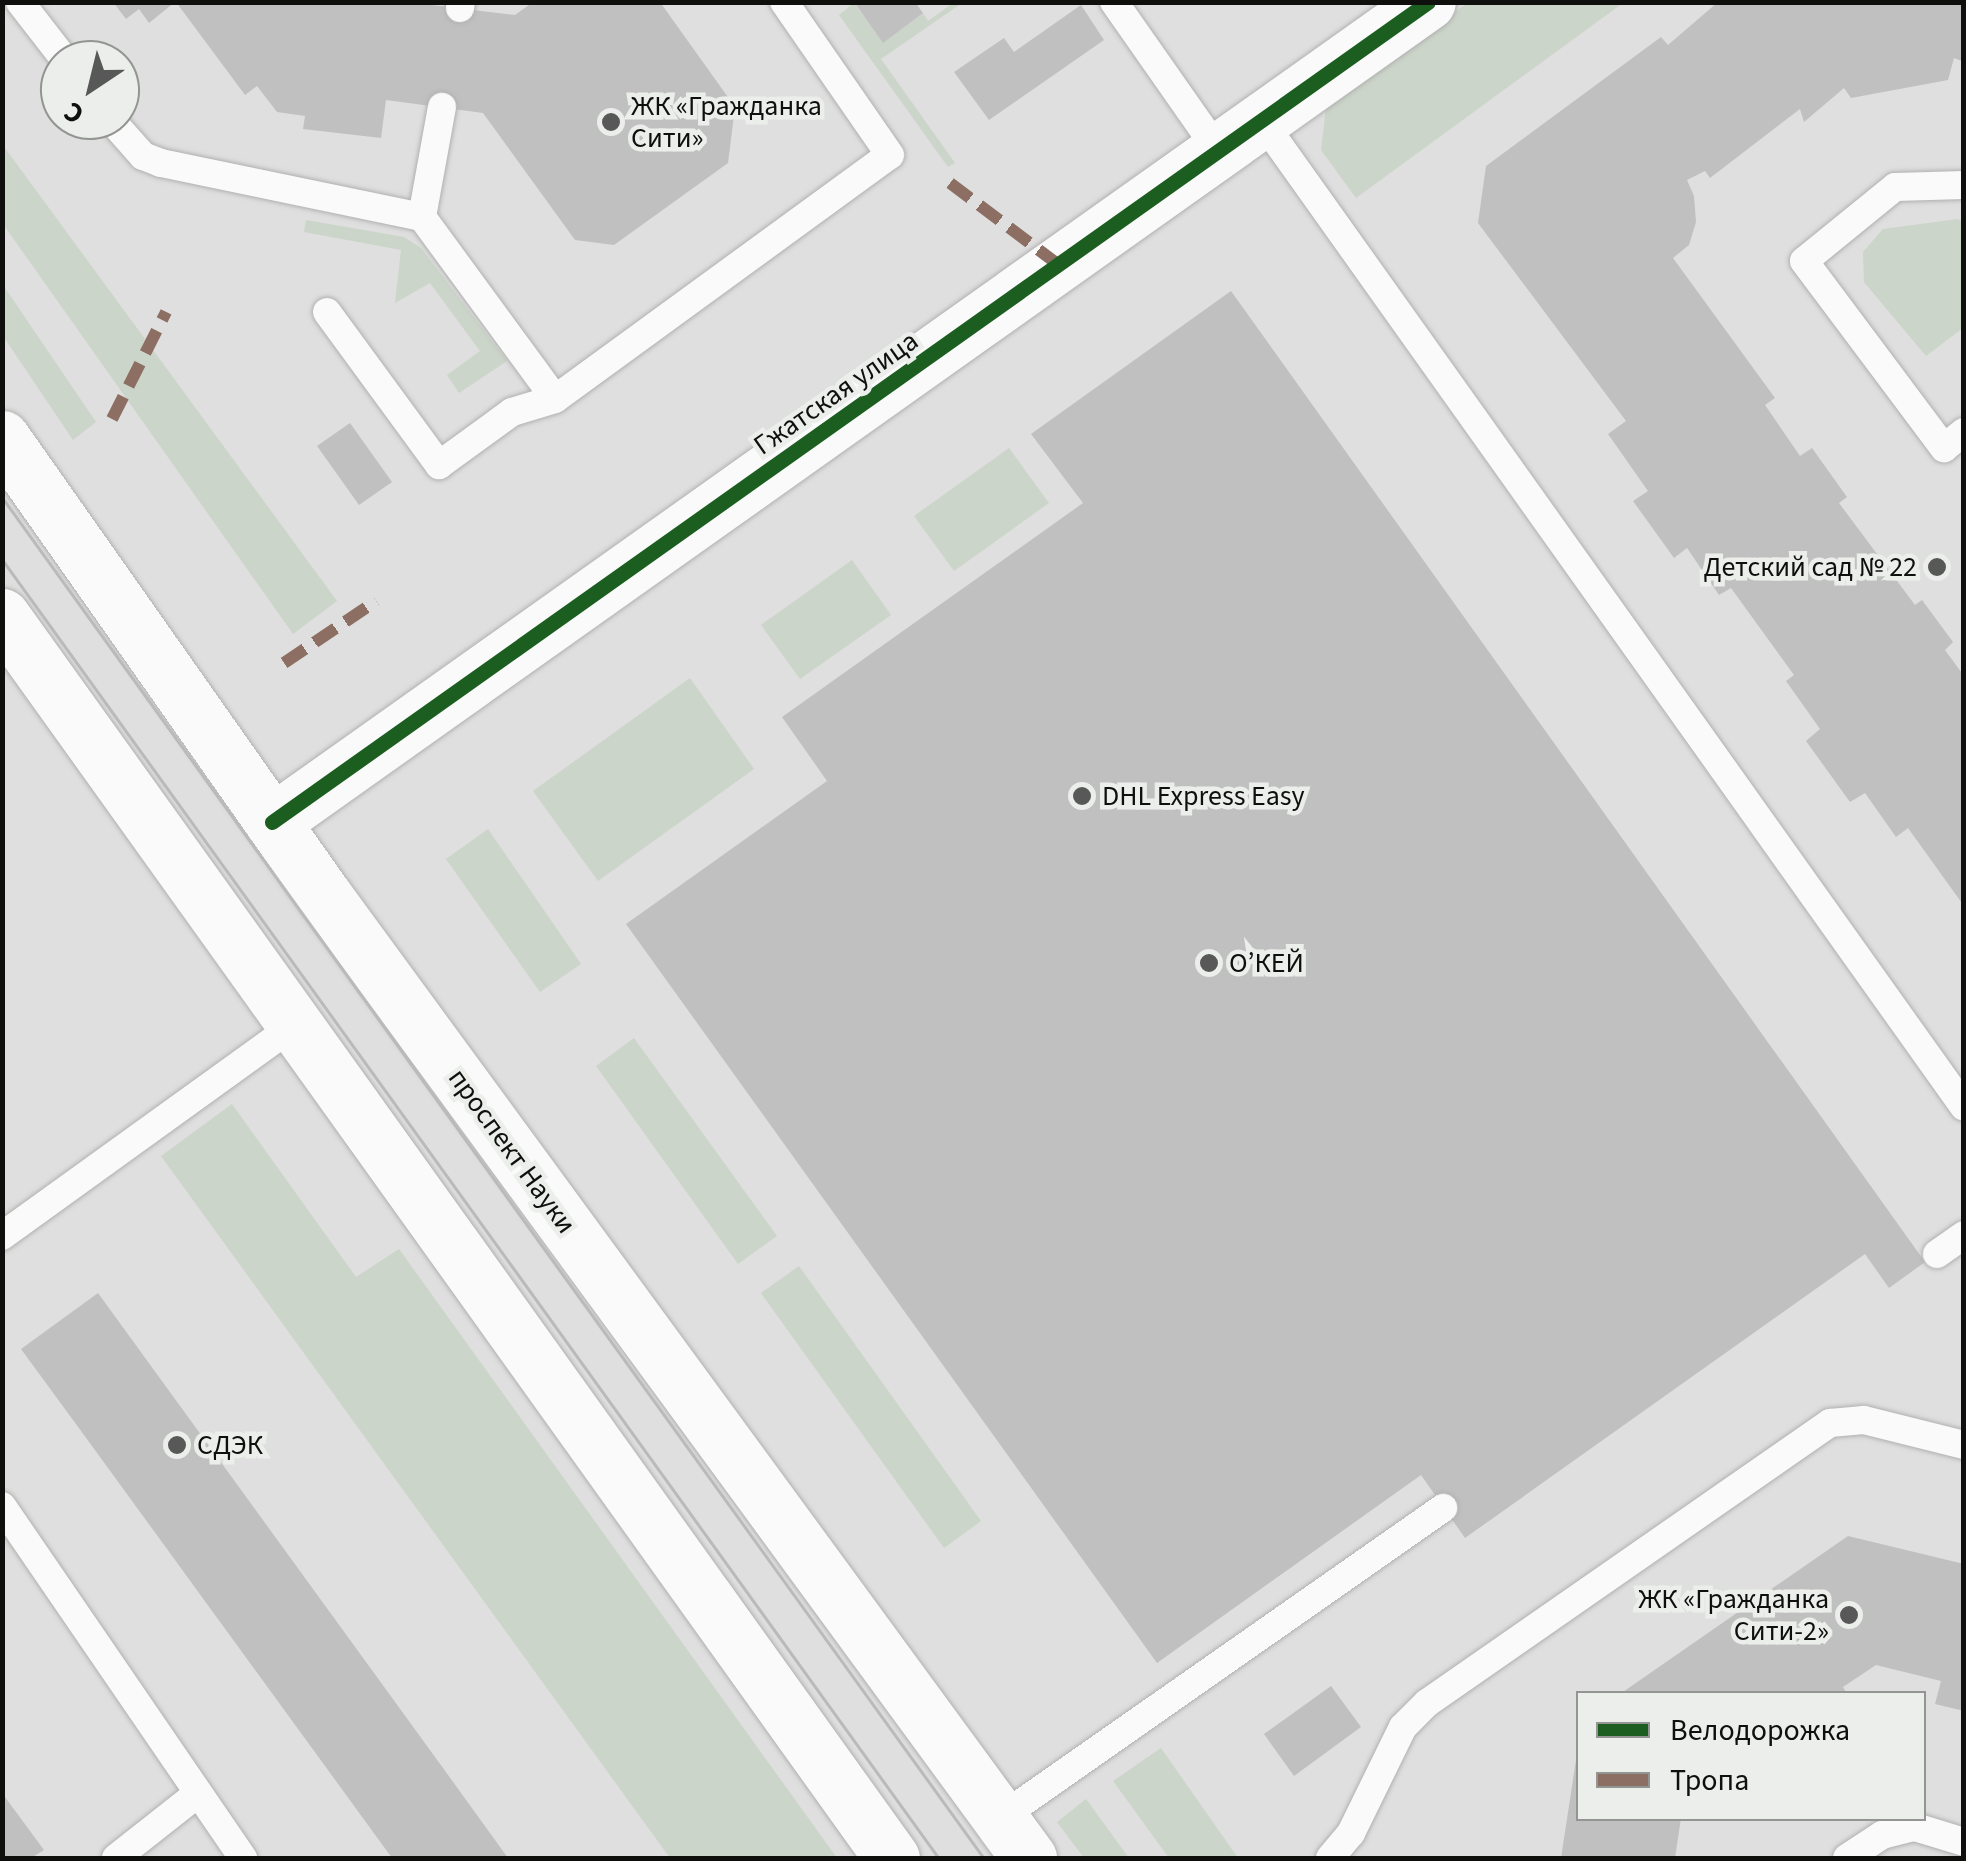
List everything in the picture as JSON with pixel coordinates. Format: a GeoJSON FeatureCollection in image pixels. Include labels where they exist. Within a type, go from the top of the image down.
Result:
{"type":"FeatureCollection","features":[{"type":"Feature","properties":{"kind":"main road","name":"Гжатская улица"},"geometry":{"type":"LineString","coordinates":[[272,822],[1428,2]]}},
{"type":"Feature","properties":{"kind":"main road","name":"проспект Науки"},"geometry":{"type":"LineString","coordinates":[[2,438],[272,822],[1014,1838]]}},
{"type":"Feature","properties":{"kind":"main road"},"geometry":{"type":"LineString","coordinates":[[2,616],[892,1858]]}},
{"type":"Feature","properties":{"kind":"lane"},"geometry":{"type":"LineString","coordinates":[[20,2],[49,40]]}},
{"type":"Feature","properties":{"kind":"lane"},"geometry":{"type":"LineString","coordinates":[[327,312],[439,464],[512,412],[555,399],[890,156],[784,2]]}},
{"type":"Feature","properties":{"kind":"lane"},"geometry":{"type":"LineString","coordinates":[[1114,2],[1219,152]]}},
{"type":"Feature","properties":{"kind":"lane"},"geometry":{"type":"LineString","coordinates":[[422,216],[442,108]]}},
{"type":"Feature","properties":{"kind":"lane"},"geometry":{"type":"LineString","coordinates":[[1262,121],[1964,1107]]}},
{"type":"Feature","properties":{"kind":"lane"},"geometry":{"type":"LineString","coordinates":[[128,140],[142,156],[161,163],[422,216],[555,399]]}},
{"type":"Feature","properties":{"kind":"lane"},"geometry":{"type":"LineString","coordinates":[[1964,185],[1895,187],[1804,261],[1944,448],[1964,432]]}},
{"type":"Feature","properties":{"kind":"lane"},"geometry":{"type":"LineString","coordinates":[[2,1236],[295,1025]]}},
{"type":"Feature","properties":{"kind":"lane"},"geometry":{"type":"LineString","coordinates":[[1937,1254],[1964,1236]]}},
{"type":"Feature","properties":{"kind":"lane"},"geometry":{"type":"LineString","coordinates":[[1330,1858],[1351,1834],[1403,1727],[1426,1703],[1830,1422],[1864,1420],[1964,1446]]}},
{"type":"Feature","properties":{"kind":"lane"},"geometry":{"type":"LineString","coordinates":[[2,1506],[243,1858]]}},
{"type":"Feature","properties":{"kind":"lane"},"geometry":{"type":"LineString","coordinates":[[1014,1838],[1442,1508]]}},
{"type":"Feature","properties":{"kind":"lane"},"geometry":{"type":"LineString","coordinates":[[116,1858],[197,1794]]}},
{"type":"Feature","properties":{"kind":"lane"},"geometry":{"type":"LineString","coordinates":[[1847,1858],[1882,1835],[1915,1827],[1964,1842]]}},
{"type":"Feature","properties":{"kind":"shaded area"},"geometry":{"type":"Polygon","coordinates":[[[854,3],[883,42],[923,13],[928,21],[953,3],[962,3],[881,59],[955,163],[948,167],[839,15],[854,3]]]}},
{"type":"Feature","properties":{"kind":"shaded area"},"geometry":{"type":"Polygon","coordinates":[[[1467,3],[1623,3],[1356,198],[1321,150],[1326,108],[1467,3]]]}},
{"type":"Feature","properties":{"kind":"shaded area"},"geometry":{"type":"Polygon","coordinates":[[[2,144],[337,601],[293,634],[3,224],[2,144]]]}},
{"type":"Feature","properties":{"kind":"shaded area"},"geometry":{"type":"Polygon","coordinates":[[[1958,219],[1964,222],[1963,328],[1926,356],[1864,282],[1863,252],[1883,229],[1958,219]]]}},
{"type":"Feature","properties":{"kind":"shaded area"},"geometry":{"type":"Polygon","coordinates":[[[306,220],[404,237],[421,248],[507,361],[459,393],[447,375],[480,351],[430,283],[395,303],[401,250],[304,232],[306,220]]]}},
{"type":"Feature","properties":{"kind":"shaded area"},"geometry":{"type":"Polygon","coordinates":[[[3,285],[96,422],[73,440],[3,336],[3,285]]]}},
{"type":"Feature","properties":{"kind":"shaded area"},"geometry":{"type":"Polygon","coordinates":[[[1009,448],[1049,503],[954,571],[914,516],[1009,448]]]}},
{"type":"Feature","properties":{"kind":"shaded area"},"geometry":{"type":"Polygon","coordinates":[[[852,560],[891,615],[800,679],[761,625],[852,560]]]}},
{"type":"Feature","properties":{"kind":"shaded area"},"geometry":{"type":"Polygon","coordinates":[[[690,678],[754,769],[598,881],[533,791],[690,678]]]}},
{"type":"Feature","properties":{"kind":"shaded area"},"geometry":{"type":"Polygon","coordinates":[[[488,829],[581,964],[540,992],[446,859],[488,829]]]}},
{"type":"Feature","properties":{"kind":"shaded area"},"geometry":{"type":"Polygon","coordinates":[[[634,1038],[777,1236],[738,1264],[596,1066],[634,1038]]]}},
{"type":"Feature","properties":{"kind":"shaded area"},"geometry":{"type":"Polygon","coordinates":[[[232,1104],[356,1277],[399,1249],[837,1858],[670,1858],[161,1156],[232,1104]]]}},
{"type":"Feature","properties":{"kind":"shaded area"},"geometry":{"type":"Polygon","coordinates":[[[799,1266],[981,1521],[944,1548],[761,1293],[799,1266]]]}},
{"type":"Feature","properties":{"kind":"shaded area"},"geometry":{"type":"Polygon","coordinates":[[[1161,1748],[1238,1858],[1169,1858],[1113,1781],[1161,1748]]]}},
{"type":"Feature","properties":{"kind":"shaded area"},"geometry":{"type":"Polygon","coordinates":[[[1086,1799],[1129,1858],[1084,1858],[1057,1822],[1086,1799]]]}},
{"type":"Feature","properties":{"kind":"building"},"geometry":{"type":"Polygon","coordinates":[[[113,2],[175,2],[149,23],[139,9],[126,19],[113,2]]]}},
{"type":"Feature","properties":{"kind":"building","name":"ЖК «Гражданка Сити»"},"geometry":{"type":"Polygon","coordinates":[[[176,2],[407,2],[515,15],[533,2],[660,2],[735,107],[728,163],[614,245],[575,240],[483,113],[386,100],[381,138],[303,129],[305,116],[277,112],[257,86],[245,95],[176,2]]]}},
{"type":"Feature","properties":{"kind":"building"},"geometry":{"type":"Polygon","coordinates":[[[854,2],[915,2],[923,13],[883,43],[854,2]]]}},
{"type":"Feature","properties":{"kind":"building"},"geometry":{"type":"Polygon","coordinates":[[[1718,2],[1964,2],[1964,62],[1954,58],[1948,80],[1851,98],[1844,88],[1804,122],[1800,109],[1710,178],[1705,171],[1687,180],[1694,196],[1696,222],[1689,245],[1673,258],[1775,398],[1765,405],[1800,456],[1812,448],[1847,497],[1839,503],[1915,605],[1922,600],[1953,642],[1945,650],[1964,676],[1964,906],[1908,828],[1896,837],[1865,793],[1850,802],[1806,741],[1820,729],[1786,681],[1794,675],[1731,588],[1719,595],[1687,548],[1674,558],[1633,501],[1648,491],[1608,434],[1626,421],[1478,223],[1486,166],[1661,37],[1668,45],[1718,2]]]}},
{"type":"Feature","properties":{"kind":"building"},"geometry":{"type":"Polygon","coordinates":[[[1081,5],[1104,40],[989,120],[954,72],[1004,38],[1014,52],[1081,5]]]}},
{"type":"Feature","properties":{"kind":"building","name":"О’КЕЙ"},"geometry":{"type":"Polygon","coordinates":[[[1231,291],[1925,1262],[1889,1288],[1865,1254],[1465,1538],[1421,1475],[1157,1663],[626,924],[827,781],[782,717],[1083,503],[1031,434],[1231,291]]]}},
{"type":"Feature","properties":{"kind":"building"},"geometry":{"type":"Polygon","coordinates":[[[350,423],[392,482],[359,505],[317,446],[350,423]]]}},
{"type":"Feature","properties":{"kind":"building"},"geometry":{"type":"Polygon","coordinates":[[[98,1293],[508,1858],[392,1858],[21,1349],[98,1293]]]}},
{"type":"Feature","properties":{"kind":"building","name":"ЖК «Гражданка Сити-2»"},"geometry":{"type":"Polygon","coordinates":[[[1848,1536],[1964,1564],[1964,1711],[1935,1704],[1941,1681],[1876,1665],[1843,1687],[1845,1691],[1624,1691],[1848,1536]]]}},
{"type":"Feature","properties":{"kind":"building"},"geometry":{"type":"Polygon","coordinates":[[[1331,1686],[1361,1727],[1294,1776],[1264,1734],[1331,1686]]]}},
{"type":"Feature","properties":{"kind":"building"},"geometry":{"type":"Polygon","coordinates":[[[1576,1760],[1576,1821],[1681,1821],[1675,1858],[1561,1858],[1576,1760]]]}},
{"type":"Feature","properties":{"kind":"building"},"geometry":{"type":"Polygon","coordinates":[[[2,1793],[44,1850],[31,1858],[2,1858],[2,1793]]]}},
{"type":"Feature","properties":{"kind":"tram line"},"geometry":{"type":"LineString","coordinates":[[2,497],[984,1858]]}},
{"type":"Feature","properties":{"kind":"tram line"},"geometry":{"type":"LineString","coordinates":[[2,559],[939,1858]]}},
{"type":"Feature","properties":{"kind":"marked path"},"geometry":{"type":"LineString","coordinates":[[950,183],[1059,265]]}},
{"type":"Feature","properties":{"kind":"marked path"},"geometry":{"type":"LineString","coordinates":[[112,419],[166,312]]}},
{"type":"Feature","properties":{"kind":"marked path"},"geometry":{"type":"LineString","coordinates":[[284,663],[376,601]]}},
{"type":"Feature","properties":{"kind":"cycle path"},"geometry":{"type":"LineString","coordinates":[[272,822],[1428,2]]}},
{"type":"Feature","properties":{"kind":"place","name":"ЖК «Гражданка Сити»"},"geometry":{"type":"Point","coordinates":[611,122]}},
{"type":"Feature","properties":{"kind":"place","name":"Детский сад № 22"},"geometry":{"type":"Point","coordinates":[1937,567]}},
{"type":"Feature","properties":{"kind":"place","name":"DHL Express Easy"},"geometry":{"type":"Point","coordinates":[1082,796]}},
{"type":"Feature","properties":{"kind":"place","name":"О’КЕЙ"},"geometry":{"type":"Point","coordinates":[1209,963]}},
{"type":"Feature","properties":{"kind":"place","name":"СДЭК"},"geometry":{"type":"Point","coordinates":[177,1445]}},
{"type":"Feature","properties":{"kind":"place","name":"ЖК «Гражданка Сити-2»"},"geometry":{"type":"Point","coordinates":[1849,1615]}}]}
